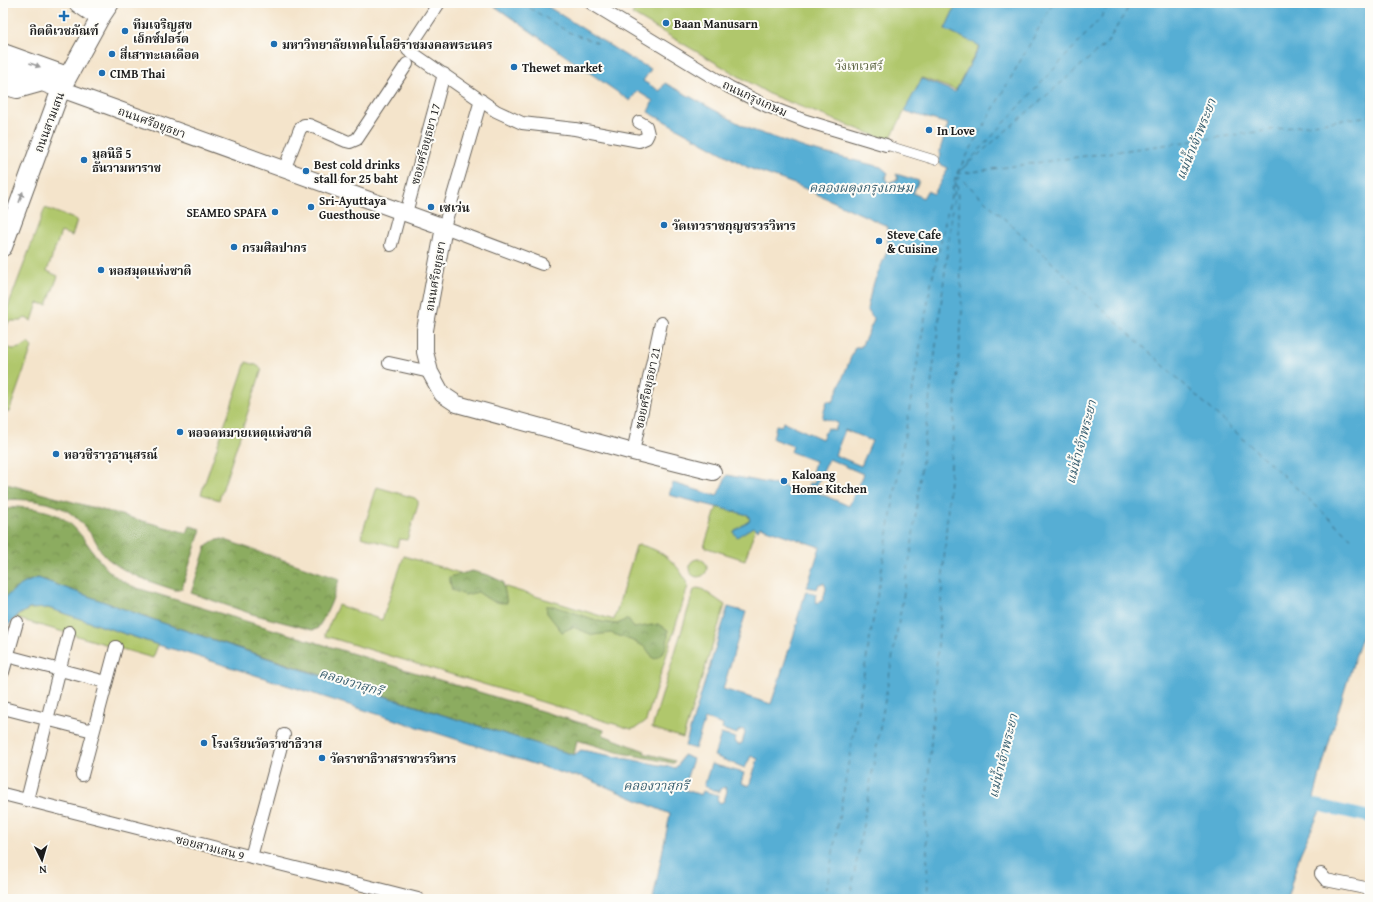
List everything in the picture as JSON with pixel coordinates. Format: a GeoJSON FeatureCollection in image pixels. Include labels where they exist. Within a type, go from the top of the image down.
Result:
{"type":"FeatureCollection","features":[{"type":"Feature","properties":{"kind":"main road"},"geometry":{"type":"LineString","coordinates":[[78,3],[100,18]]}},
{"type":"Feature","properties":{"kind":"main road","name":"ถนนสามเสน"},"geometry":{"type":"LineString","coordinates":[[3,247],[64,83],[110,3]]}},
{"type":"Feature","properties":{"kind":"main road","name":"ถนนศรีอยุธยา"},"geometry":{"type":"LineString","coordinates":[[3,53],[64,83]]}},
{"type":"Feature","properties":{"kind":"main road","name":"ถนนศรีอยุธยา"},"geometry":{"type":"LineString","coordinates":[[3,67],[42,82],[64,83]]}},
{"type":"Feature","properties":{"kind":"main road"},"geometry":{"type":"LineString","coordinates":[[3,85],[17,89],[42,82]]}},
{"type":"Feature","properties":{"kind":"street"},"geometry":{"type":"LineString","coordinates":[[439,3],[408,50],[496,112],[522,123],[575,129],[639,141],[646,138],[648,134],[646,126],[639,122]]}},
{"type":"Feature","properties":{"kind":"street","name":"ถนนกรุงเกษม"},"geometry":{"type":"LineString","coordinates":[[591,3],[729,87],[767,106],[806,121],[935,160]]}},
{"type":"Feature","properties":{"kind":"street"},"geometry":{"type":"LineString","coordinates":[[284,170],[300,129],[304,125],[309,125],[346,141],[354,141],[357,139],[408,64]]}},
{"type":"Feature","properties":{"kind":"street","name":"ซอยศรีอยุธยา 17"},"geometry":{"type":"LineString","coordinates":[[391,245],[403,212],[444,74]]}},
{"type":"Feature","properties":{"kind":"street","name":"ถนนศรีอยุธยา"},"geometry":{"type":"LineString","coordinates":[[64,83],[284,170],[444,227],[425,330],[425,352],[430,372],[442,394],[456,404],[712,472]]}},
{"type":"Feature","properties":{"kind":"street"},"geometry":{"type":"LineString","coordinates":[[481,100],[444,227],[542,264]]}},
{"type":"Feature","properties":{"kind":"street","name":"ซอยศรีอยุธยา 21"},"geometry":{"type":"LineString","coordinates":[[633,452],[661,323]]}},
{"type":"Feature","properties":{"kind":"street"},"geometry":{"type":"LineString","coordinates":[[389,364],[430,372]]}},
{"type":"Feature","properties":{"kind":"street"},"geometry":{"type":"LineString","coordinates":[[3,672],[17,622]]}},
{"type":"Feature","properties":{"kind":"street"},"geometry":{"type":"LineString","coordinates":[[27,800],[46,719],[69,632]]}},
{"type":"Feature","properties":{"kind":"street"},"geometry":{"type":"LineString","coordinates":[[82,774],[116,646]]}},
{"type":"Feature","properties":{"kind":"street"},"geometry":{"type":"LineString","coordinates":[[7,656],[106,682]]}},
{"type":"Feature","properties":{"kind":"street"},"geometry":{"type":"LineString","coordinates":[[3,708],[93,731]]}},
{"type":"Feature","properties":{"kind":"street"},"geometry":{"type":"LineString","coordinates":[[251,857],[284,735]]}},
{"type":"Feature","properties":{"kind":"street","name":"ซอยสามเสน 9"},"geometry":{"type":"LineString","coordinates":[[3,794],[418,899]]}},
{"type":"Feature","properties":{"kind":"street"},"geometry":{"type":"LineString","coordinates":[[1321,874],[1326,880],[1370,890]]}},
{"type":"Feature","properties":{"kind":"green space","name":"วังเทเวศร์"},"geometry":{"type":"Polygon","coordinates":[[[638,3],[957,3],[945,29],[980,45],[956,90],[922,78],[889,141],[771,95],[632,14],[638,3]]]}},
{"type":"Feature","properties":{"kind":"green space"},"geometry":{"type":"Polygon","coordinates":[[[45,208],[77,220],[72,236],[61,232],[47,271],[58,276],[47,305],[38,303],[32,321],[25,318],[21,321],[9,321],[6,328],[4,328],[3,320],[45,208]]]}},
{"type":"Feature","properties":{"kind":"green space"},"geometry":{"type":"Polygon","coordinates":[[[3,342],[8,348],[11,349],[22,347],[28,343],[32,347],[9,412],[3,410],[3,342]]]}},
{"type":"Feature","properties":{"kind":"green space"},"geometry":{"type":"Polygon","coordinates":[[[246,362],[256,365],[262,369],[219,500],[201,494],[246,362]]]}},
{"type":"Feature","properties":{"kind":"green space"},"geometry":{"type":"Polygon","coordinates":[[[3,483],[187,533],[190,526],[201,529],[182,588],[175,590],[157,584],[140,578],[116,565],[105,556],[93,537],[80,522],[62,508],[37,501],[19,499],[3,500],[3,483]]]}},
{"type":"Feature","properties":{"kind":"green space"},"geometry":{"type":"Polygon","coordinates":[[[377,487],[415,498],[418,501],[407,540],[399,539],[397,547],[361,537],[377,487]]]}},
{"type":"Feature","properties":{"kind":"green space"},"geometry":{"type":"Polygon","coordinates":[[[16,507],[53,513],[70,523],[112,574],[137,588],[604,730],[603,735],[645,751],[644,753],[675,761],[672,763],[617,752],[577,740],[574,755],[443,715],[160,622],[38,578],[26,582],[3,600],[3,510],[16,507]]]}},
{"type":"Feature","properties":{"kind":"green space"},"geometry":{"type":"Polygon","coordinates":[[[717,507],[748,515],[755,529],[745,560],[704,547],[717,507]]]}},
{"type":"Feature","properties":{"kind":"green space"},"geometry":{"type":"Polygon","coordinates":[[[222,539],[339,579],[330,605],[317,629],[312,630],[252,614],[191,593],[206,547],[211,542],[222,539]]]}},
{"type":"Feature","properties":{"kind":"green space"},"geometry":{"type":"Polygon","coordinates":[[[640,545],[656,551],[670,560],[685,578],[688,586],[646,721],[636,728],[631,729],[325,636],[338,605],[382,620],[404,556],[614,620],[636,546],[640,545]]]}},
{"type":"Feature","properties":{"kind":"green space"},"geometry":{"type":"Polygon","coordinates":[[[698,559],[702,560],[706,564],[706,572],[702,576],[698,577],[694,576],[690,572],[689,568],[690,564],[694,560],[698,559]]]}},
{"type":"Feature","properties":{"kind":"green space"},"geometry":{"type":"Polygon","coordinates":[[[472,571],[488,575],[503,582],[507,603],[491,600],[478,592],[465,595],[452,590],[449,577],[472,571]]]}},
{"type":"Feature","properties":{"kind":"green space"},"geometry":{"type":"Polygon","coordinates":[[[697,588],[702,589],[725,605],[683,738],[652,728],[694,590],[697,588]]]}},
{"type":"Feature","properties":{"kind":"green space"},"geometry":{"type":"Polygon","coordinates":[[[546,606],[554,606],[602,622],[617,624],[628,619],[634,628],[658,624],[668,630],[666,647],[662,654],[654,659],[645,647],[611,633],[593,635],[573,627],[562,632],[547,613],[546,606]]]}},
{"type":"Feature","properties":{"kind":"green space"},"geometry":{"type":"Polygon","coordinates":[[[48,608],[158,645],[153,658],[15,618],[29,609],[48,608]]]}},
{"type":"Feature","properties":{"kind":"water"},"geometry":{"type":"Polygon","coordinates":[[[490,3],[542,3],[628,57],[651,69],[643,81],[660,91],[665,83],[749,129],[808,149],[881,167],[888,173],[885,178],[888,183],[898,179],[896,174],[919,181],[913,193],[923,198],[927,191],[934,194],[948,168],[938,163],[941,154],[939,153],[948,124],[904,111],[922,79],[955,92],[980,46],[945,29],[957,3],[1370,3],[1370,615],[1354,660],[1326,752],[1314,798],[1321,809],[1300,854],[1287,899],[653,899],[670,814],[581,776],[571,776],[158,645],[48,608],[29,609],[18,615],[3,631],[3,600],[19,586],[38,578],[160,622],[303,670],[574,755],[581,750],[675,768],[679,764],[683,755],[693,759],[683,789],[701,795],[703,791],[718,795],[717,799],[720,803],[724,801],[727,791],[725,787],[720,789],[719,792],[704,786],[711,764],[744,773],[741,783],[749,786],[758,759],[751,756],[745,768],[714,756],[721,734],[736,738],[735,741],[738,745],[742,743],[745,733],[743,729],[738,731],[737,734],[722,729],[723,725],[705,719],[695,749],[685,746],[728,607],[746,612],[723,689],[771,704],[798,622],[797,620],[806,591],[816,594],[815,598],[817,603],[823,600],[826,588],[824,583],[819,584],[817,589],[807,587],[820,547],[760,527],[758,530],[753,527],[737,537],[733,532],[750,520],[748,515],[669,495],[673,483],[717,496],[727,475],[803,490],[807,489],[809,483],[814,484],[815,477],[811,477],[815,461],[791,452],[793,446],[773,439],[776,425],[781,426],[784,422],[822,439],[827,428],[835,430],[838,423],[822,418],[827,401],[833,402],[855,347],[861,347],[874,320],[867,309],[872,287],[888,249],[887,226],[797,185],[749,168],[648,112],[653,101],[637,91],[630,101],[490,3]],[[845,430],[835,455],[861,466],[872,441],[845,430]],[[829,459],[814,491],[849,506],[863,474],[829,459]]]}},
{"type":"Feature","properties":{"kind":"waterway"},"geometry":{"type":"LineString","coordinates":[[1303,802],[1370,817]]}},
{"type":"Feature","properties":{"kind":"ferry route"},"geometry":{"type":"LineString","coordinates":[[522,3],[568,32],[598,43]]}},
{"type":"Feature","properties":{"kind":"ferry route"},"geometry":{"type":"LineString","coordinates":[[957,173],[1053,3]]}},
{"type":"Feature","properties":{"kind":"ferry route"},"geometry":{"type":"LineString","coordinates":[[961,170],[1100,19],[1109,3]]}},
{"type":"Feature","properties":{"kind":"ferry route"},"geometry":{"type":"LineString","coordinates":[[825,899],[930,289],[956,174],[1107,43],[1131,3]]}},
{"type":"Feature","properties":{"kind":"ferry route"},"geometry":{"type":"LineString","coordinates":[[957,174],[1370,116]]}},
{"type":"Feature","properties":{"kind":"ferry route"},"geometry":{"type":"LineString","coordinates":[[957,175],[1354,541]]}},
{"type":"Feature","properties":{"kind":"ferry route"},"geometry":{"type":"LineString","coordinates":[[928,899],[926,810],[962,312],[957,177]]}},
{"type":"Feature","properties":{"kind":"ferry route"},"geometry":{"type":"LineString","coordinates":[[850,899],[911,552],[956,180]]}},
{"type":"Feature","properties":{"kind":"place","name":"กิตติเวชภัณฑ์"},"geometry":{"type":"Point","coordinates":[64,16]}},
{"type":"Feature","properties":{"kind":"place","name":"Baan Manusarn"},"geometry":{"type":"Point","coordinates":[666,23]}},
{"type":"Feature","properties":{"kind":"place","name":"ทีมเจริญสุข เอ็กซ์ปอร์ต"},"geometry":{"type":"Point","coordinates":[125,31]}},
{"type":"Feature","properties":{"kind":"place","name":"มหาวิทยาลัยเทคโนโลยีราชมงคลพระนคร"},"geometry":{"type":"Point","coordinates":[274,44]}},
{"type":"Feature","properties":{"kind":"place","name":"สี่เสาทะเลเดือด"},"geometry":{"type":"Point","coordinates":[112,54]}},
{"type":"Feature","properties":{"kind":"place","name":"Thewet market"},"geometry":{"type":"Point","coordinates":[514,67]}},
{"type":"Feature","properties":{"kind":"place","name":"CIMB Thai"},"geometry":{"type":"Point","coordinates":[102,73]}},
{"type":"Feature","properties":{"kind":"place","name":"In Love"},"geometry":{"type":"Point","coordinates":[929,130]}},
{"type":"Feature","properties":{"kind":"place","name":"มูลนิธิ 5 ธันวามหาราช"},"geometry":{"type":"Point","coordinates":[84,160]}},
{"type":"Feature","properties":{"kind":"place","name":"Best cold drinks stall for 25 baht"},"geometry":{"type":"Point","coordinates":[306,171]}},
{"type":"Feature","properties":{"kind":"place","name":"Sri-Ayuttaya Guesthouse"},"geometry":{"type":"Point","coordinates":[311,207]}},
{"type":"Feature","properties":{"kind":"place","name":"เซเว่น"},"geometry":{"type":"Point","coordinates":[431,207]}},
{"type":"Feature","properties":{"kind":"place","name":"SEAMEO SPAFA"},"geometry":{"type":"Point","coordinates":[275,212]}},
{"type":"Feature","properties":{"kind":"place","name":"วัดเทวราชกุญชรวรวิหาร"},"geometry":{"type":"Point","coordinates":[664,225]}},
{"type":"Feature","properties":{"kind":"place","name":"Steve Cafe & Cuisine"},"geometry":{"type":"Point","coordinates":[879,241]}},
{"type":"Feature","properties":{"kind":"place","name":"กรมศิลปากร"},"geometry":{"type":"Point","coordinates":[234,247]}},
{"type":"Feature","properties":{"kind":"place","name":"หอสมุดแห่งชาติ"},"geometry":{"type":"Point","coordinates":[101,270]}},
{"type":"Feature","properties":{"kind":"place","name":"หอจดหมายเหตุแห่งชาติ"},"geometry":{"type":"Point","coordinates":[180,432]}},
{"type":"Feature","properties":{"kind":"place","name":"หอวชิราวุธานุสรณ์"},"geometry":{"type":"Point","coordinates":[56,454]}},
{"type":"Feature","properties":{"kind":"place","name":"Kaloang Home Kitchen"},"geometry":{"type":"Point","coordinates":[784,481]}},
{"type":"Feature","properties":{"kind":"place","name":"โรงเรียนวัดราชาธิวาส"},"geometry":{"type":"Point","coordinates":[204,743]}},
{"type":"Feature","properties":{"kind":"place","name":"วัดราชาธิวาสราชวรวิหาร"},"geometry":{"type":"Point","coordinates":[322,758]}},
{"type":"Feature","properties":{"kind":"water label","name":"แม่น้ำเจ้าพระยา"},"geometry":{"type":"Point","coordinates":[1196,139]}},
{"type":"Feature","properties":{"kind":"water label","name":"คลองผดุงกรุงเกษม"},"geometry":{"type":"Point","coordinates":[861,187]}},
{"type":"Feature","properties":{"kind":"water label","name":"แม่น้ำเจ้าพระยา"},"geometry":{"type":"Point","coordinates":[1081,442]}},
{"type":"Feature","properties":{"kind":"water label","name":"คลองวาสุกรี"},"geometry":{"type":"Point","coordinates":[351,682]}},
{"type":"Feature","properties":{"kind":"water label","name":"แม่น้ำเจ้าพระยา"},"geometry":{"type":"Point","coordinates":[1003,756]}},
{"type":"Feature","properties":{"kind":"water label","name":"คลองวาสุกรี"},"geometry":{"type":"Point","coordinates":[656,785]}}]}
